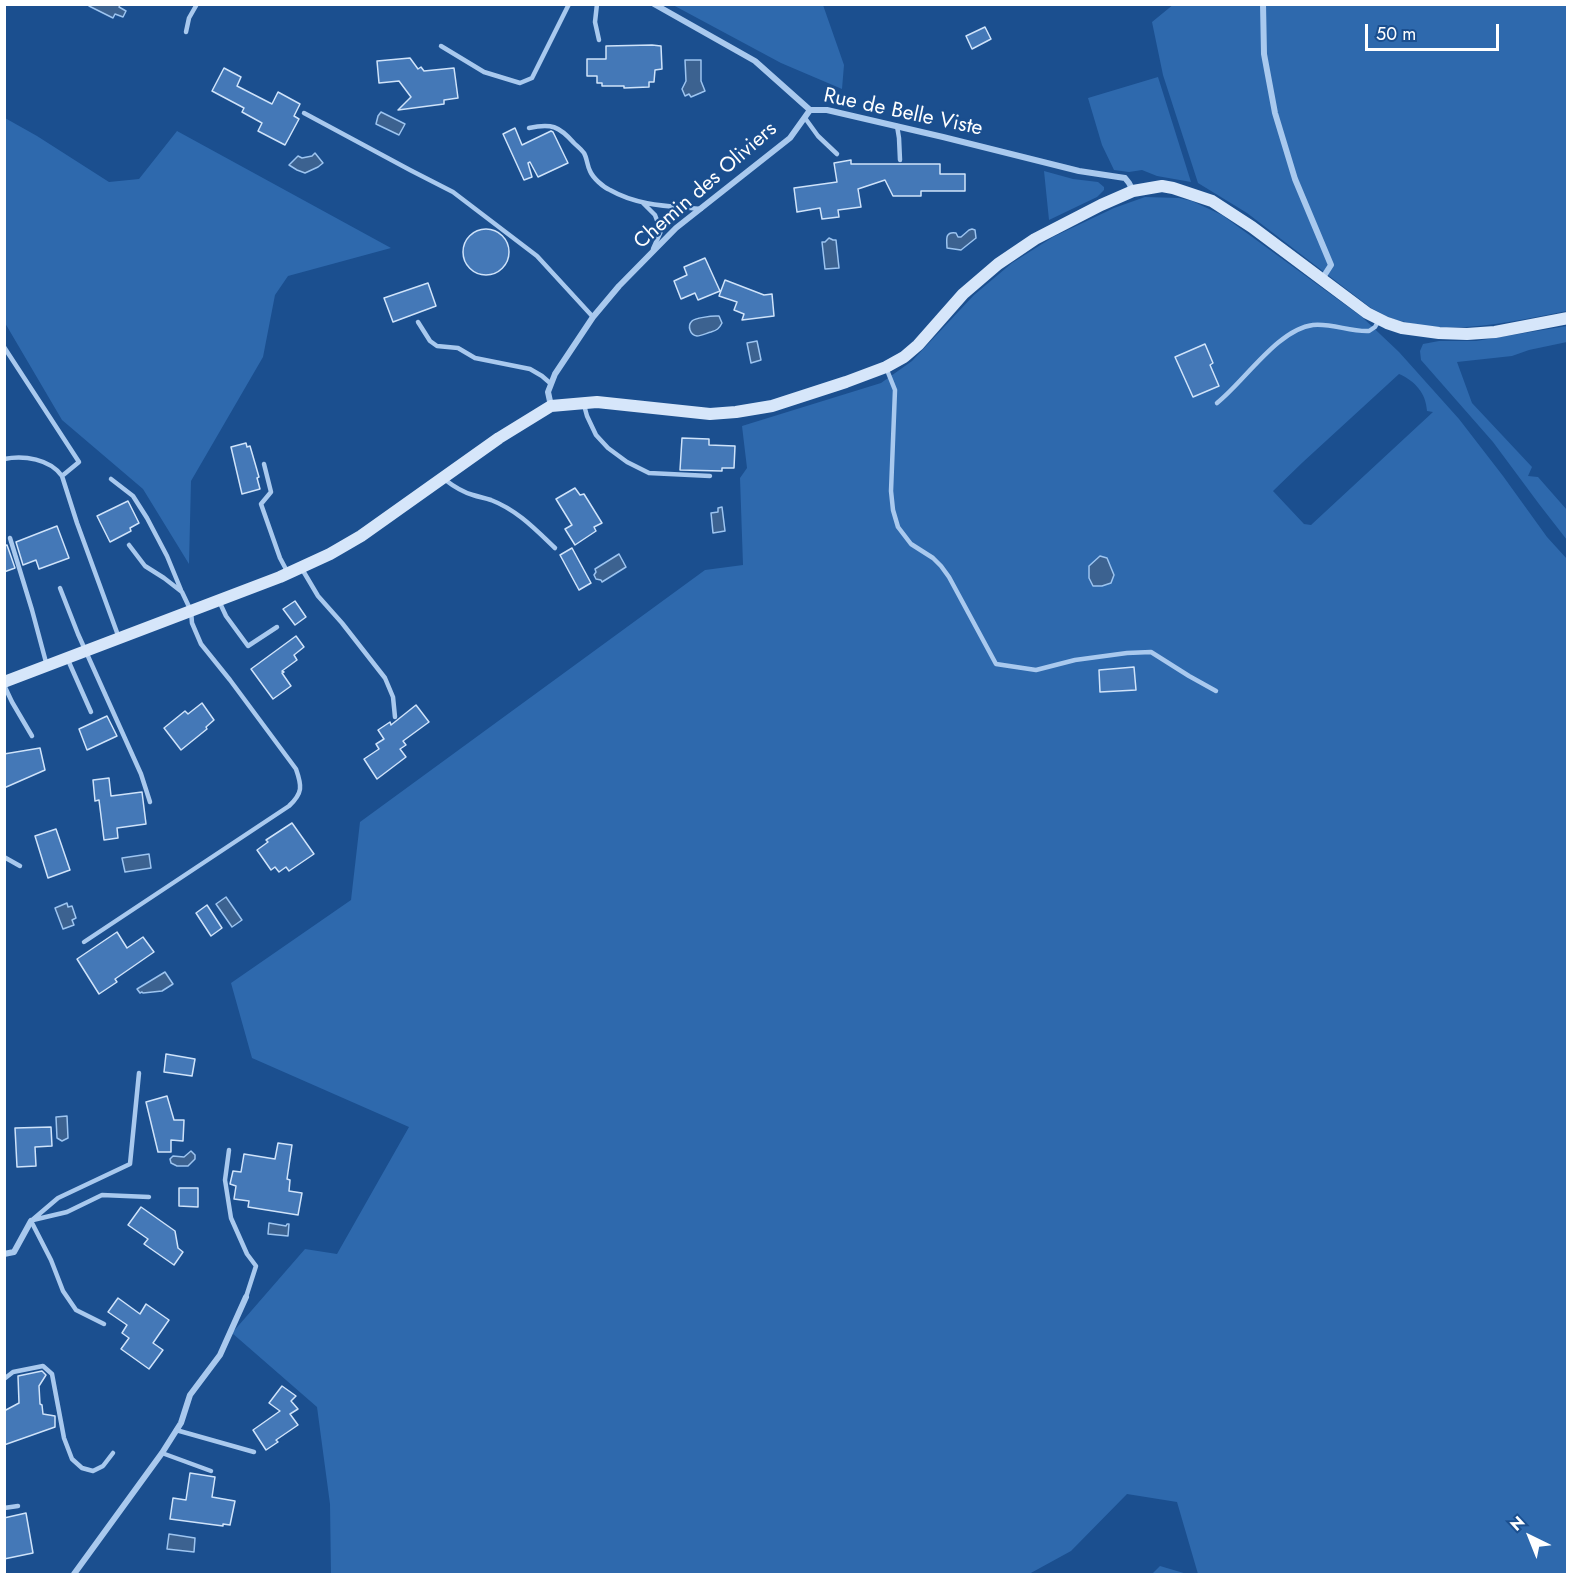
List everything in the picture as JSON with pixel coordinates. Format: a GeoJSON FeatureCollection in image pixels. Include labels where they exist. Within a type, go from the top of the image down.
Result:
{"type":"FeatureCollection","features":[{"type":"Feature","properties":{"kind":"street","name":"Rue de Belle Viste"},"geometry":{"type":"LineString","coordinates":[[654,4],[755,61],[810,110],[826,110],[1079,171],[1125,178],[1133,190]]}},
{"type":"Feature","properties":{"kind":"street"},"geometry":{"type":"LineString","coordinates":[[1263,4],[1264,54],[1275,113],[1295,179],[1331,265],[1322,279]]}},
{"type":"Feature","properties":{"kind":"street","name":"Chemin des Oliviers"},"geometry":{"type":"LineString","coordinates":[[550,383],[593,317],[620,286],[676,228],[790,138],[810,110]]}},
{"type":"Feature","properties":{"kind":"street"},"geometry":{"type":"LineString","coordinates":[[4,683],[219,601],[330,554],[361,536],[516,427],[551,406],[597,402],[710,414],[736,412],[772,406],[886,367],[904,357],[918,345],[963,294],[1016,251],[1044,234],[1133,190],[1162,186],[1212,201],[1252,227],[1367,313],[1402,328],[1467,334],[1496,332],[1568,318]]}},
{"type":"Feature","properties":{"kind":"street"},"geometry":{"type":"LineString","coordinates":[[550,383],[548,392],[551,406]]}},
{"type":"Feature","properties":{"kind":"street"},"geometry":{"type":"LineString","coordinates":[[4,1254],[14,1252],[31,1221]]}},
{"type":"Feature","properties":{"kind":"street"},"geometry":{"type":"LineString","coordinates":[[74,1575],[181,1423],[190,1395],[220,1355],[246,1297]]}},
{"type":"Feature","properties":{"kind":"lane"},"geometry":{"type":"LineString","coordinates":[[186,32],[189,18],[197,4]]}},
{"type":"Feature","properties":{"kind":"lane"},"geometry":{"type":"LineString","coordinates":[[441,46],[484,72],[520,83],[532,78],[569,4]]}},
{"type":"Feature","properties":{"kind":"lane"},"geometry":{"type":"LineString","coordinates":[[597,4],[595,22],[599,40]]}},
{"type":"Feature","properties":{"kind":"lane"},"geometry":{"type":"LineString","coordinates":[[304,113],[453,192],[537,256],[593,317]]}},
{"type":"Feature","properties":{"kind":"lane"},"geometry":{"type":"LineString","coordinates":[[805,118],[818,136],[837,154]]}},
{"type":"Feature","properties":{"kind":"lane"},"geometry":{"type":"LineString","coordinates":[[529,128],[543,125],[555,127],[567,136],[584,153],[591,173],[607,189],[643,203],[701,209]]}},
{"type":"Feature","properties":{"kind":"lane"},"geometry":{"type":"LineString","coordinates":[[897,126],[900,160]]}},
{"type":"Feature","properties":{"kind":"lane"},"geometry":{"type":"LineString","coordinates":[[643,203],[655,215],[661,231],[651,254]]}},
{"type":"Feature","properties":{"kind":"lane"},"geometry":{"type":"LineString","coordinates":[[1217,403],[1267,353],[1293,332],[1312,325],[1369,331],[1379,320]]}},
{"type":"Feature","properties":{"kind":"lane"},"geometry":{"type":"LineString","coordinates":[[418,322],[430,341],[437,346],[458,348],[475,358],[530,369],[550,383]]}},
{"type":"Feature","properties":{"kind":"lane"},"geometry":{"type":"LineString","coordinates":[[4,347],[79,462],[63,476]]}},
{"type":"Feature","properties":{"kind":"lane"},"geometry":{"type":"LineString","coordinates":[[886,367],[895,390],[891,491],[898,527],[911,544],[933,558],[949,577],[996,664],[1036,670],[1075,660],[1151,651],[1216,691]]}},
{"type":"Feature","properties":{"kind":"lane"},"geometry":{"type":"LineString","coordinates":[[583,402],[596,435],[627,462],[648,473],[710,476]]}},
{"type":"Feature","properties":{"kind":"lane"},"geometry":{"type":"LineString","coordinates":[[4,459],[17,456],[37,459],[58,470],[63,476],[77,523],[119,638]]}},
{"type":"Feature","properties":{"kind":"lane"},"geometry":{"type":"LineString","coordinates":[[264,464],[271,492],[261,504],[280,558],[288,573]]}},
{"type":"Feature","properties":{"kind":"lane"},"geometry":{"type":"LineString","coordinates":[[442,478],[471,495],[491,500],[517,513],[555,548]]}},
{"type":"Feature","properties":{"kind":"lane"},"geometry":{"type":"LineString","coordinates":[[84,942],[289,806],[299,797],[301,783],[296,769],[201,644],[167,556],[134,496],[111,479]]}},
{"type":"Feature","properties":{"kind":"lane"},"geometry":{"type":"LineString","coordinates":[[10,538],[47,666]]}},
{"type":"Feature","properties":{"kind":"lane"},"geometry":{"type":"LineString","coordinates":[[129,545],[145,566],[182,592]]}},
{"type":"Feature","properties":{"kind":"lane"},"geometry":{"type":"LineString","coordinates":[[301,567],[318,596],[385,678],[393,697],[395,717]]}},
{"type":"Feature","properties":{"kind":"lane"},"geometry":{"type":"LineString","coordinates":[[60,588],[78,634],[141,774],[150,802]]}},
{"type":"Feature","properties":{"kind":"lane"},"geometry":{"type":"LineString","coordinates":[[219,601],[226,616],[248,646],[277,627]]}},
{"type":"Feature","properties":{"kind":"lane"},"geometry":{"type":"LineString","coordinates":[[67,658],[91,712]]}},
{"type":"Feature","properties":{"kind":"lane"},"geometry":{"type":"LineString","coordinates":[[4,683],[12,702],[32,736]]}},
{"type":"Feature","properties":{"kind":"lane"},"geometry":{"type":"LineString","coordinates":[[4,857],[20,866]]}},
{"type":"Feature","properties":{"kind":"lane"},"geometry":{"type":"LineString","coordinates":[[31,1221],[58,1198],[130,1164],[140,1073]]}},
{"type":"Feature","properties":{"kind":"lane"},"geometry":{"type":"LineString","coordinates":[[229,1150],[225,1180],[231,1218],[247,1254],[256,1266],[246,1297]]}},
{"type":"Feature","properties":{"kind":"lane"},"geometry":{"type":"LineString","coordinates":[[31,1221],[67,1212],[102,1196],[149,1197]]}},
{"type":"Feature","properties":{"kind":"lane"},"geometry":{"type":"LineString","coordinates":[[31,1221],[51,1260],[63,1291],[76,1310],[104,1324]]}},
{"type":"Feature","properties":{"kind":"lane"},"geometry":{"type":"LineString","coordinates":[[4,1378],[13,1372],[43,1366],[52,1374],[64,1438],[72,1459],[82,1468],[93,1471],[103,1466],[113,1453]]}},
{"type":"Feature","properties":{"kind":"lane"},"geometry":{"type":"LineString","coordinates":[[176,1430],[254,1452]]}},
{"type":"Feature","properties":{"kind":"lane"},"geometry":{"type":"LineString","coordinates":[[162,1453],[211,1471]]}},
{"type":"Feature","properties":{"kind":"lane"},"geometry":{"type":"LineString","coordinates":[[4,1508],[18,1506]]}},
{"type":"Feature","properties":{"kind":"shaded area"},"geometry":{"type":"Polygon","coordinates":[[[1174,4],[1567,5],[1567,311],[1505,323],[1463,327],[1421,325],[1393,319],[1371,308],[1247,213],[1198,183],[1163,75],[1152,22],[1174,4]]]}},
{"type":"Feature","properties":{"kind":"shaded area"},"geometry":{"type":"Polygon","coordinates":[[[90,5],[120,5],[119,7],[126,11],[123,17],[115,14],[113,18],[90,5]]]}},
{"type":"Feature","properties":{"kind":"shaded area"},"geometry":{"type":"Polygon","coordinates":[[[673,5],[823,5],[844,65],[842,89],[781,63],[673,5]]]}},
{"type":"Feature","properties":{"kind":"shaded area"},"geometry":{"type":"Polygon","coordinates":[[[685,60],[701,60],[701,81],[705,91],[691,97],[689,94],[685,96],[682,89],[686,81],[685,60]]]}},
{"type":"Feature","properties":{"kind":"shaded area"},"geometry":{"type":"Polygon","coordinates":[[[1158,77],[1191,182],[1157,176],[1142,170],[1129,172],[1114,170],[1102,145],[1088,98],[1158,77]]]}},
{"type":"Feature","properties":{"kind":"shaded area"},"geometry":{"type":"Polygon","coordinates":[[[381,112],[405,124],[399,135],[376,124],[381,112]]]}},
{"type":"Feature","properties":{"kind":"shaded area"},"geometry":{"type":"Polygon","coordinates":[[[5,118],[109,182],[139,179],[177,131],[391,248],[288,276],[275,295],[263,357],[191,481],[189,564],[143,489],[62,420],[5,323],[5,118]]]}},
{"type":"Feature","properties":{"kind":"shaded area"},"geometry":{"type":"Polygon","coordinates":[[[315,153],[323,163],[305,173],[289,165],[298,156],[302,158],[315,153]]]}},
{"type":"Feature","properties":{"kind":"shaded area"},"geometry":{"type":"Polygon","coordinates":[[[1044,171],[1073,179],[1098,182],[1104,190],[1097,197],[1049,220],[1044,171]]]}},
{"type":"Feature","properties":{"kind":"shaded area"},"geometry":{"type":"Polygon","coordinates":[[[1145,197],[1179,198],[1192,201],[1222,215],[1362,317],[1399,352],[1459,419],[1547,537],[1567,559],[1567,1574],[1198,1574],[1177,1502],[1127,1494],[1071,1551],[1029,1574],[331,1574],[330,1504],[317,1407],[232,1333],[305,1249],[337,1254],[409,1127],[252,1058],[231,983],[351,900],[360,822],[705,570],[743,565],[740,478],[747,468],[742,426],[881,383],[912,361],[974,295],[1012,263],[1053,237],[1114,208],[1145,197]],[[1399,374],[1273,491],[1304,524],[1311,525],[1433,412],[1427,411],[1422,393],[1399,374]]]}},
{"type":"Feature","properties":{"kind":"shaded area"},"geometry":{"type":"Polygon","coordinates":[[[972,229],[975,230],[976,238],[961,250],[947,248],[948,235],[956,233],[958,237],[961,237],[972,229]]]}},
{"type":"Feature","properties":{"kind":"shaded area"},"geometry":{"type":"Polygon","coordinates":[[[829,238],[836,240],[839,268],[825,269],[822,242],[829,238]]]}},
{"type":"Feature","properties":{"kind":"shaded area"},"geometry":{"type":"Polygon","coordinates":[[[719,316],[722,323],[716,330],[699,336],[691,332],[692,321],[719,316]]]}},
{"type":"Feature","properties":{"kind":"shaded area"},"geometry":{"type":"Polygon","coordinates":[[[1567,326],[1567,342],[1512,356],[1457,362],[1472,403],[1532,467],[1528,476],[1538,477],[1567,510],[1567,540],[1493,442],[1421,360],[1420,351],[1423,344],[1439,341],[1476,341],[1567,326]]]}},
{"type":"Feature","properties":{"kind":"shaded area"},"geometry":{"type":"Polygon","coordinates":[[[757,341],[761,360],[751,363],[747,343],[757,341]]]}},
{"type":"Feature","properties":{"kind":"shaded area"},"geometry":{"type":"Polygon","coordinates":[[[722,507],[725,531],[713,533],[711,513],[718,512],[718,508],[722,507]]]}},
{"type":"Feature","properties":{"kind":"shaded area"},"geometry":{"type":"Polygon","coordinates":[[[619,554],[626,567],[602,582],[596,579],[595,569],[619,554]]]}},
{"type":"Feature","properties":{"kind":"shaded area"},"geometry":{"type":"Polygon","coordinates":[[[1100,556],[1107,558],[1114,575],[1111,583],[1093,586],[1089,578],[1089,566],[1100,556]]]}},
{"type":"Feature","properties":{"kind":"shaded area"},"geometry":{"type":"Polygon","coordinates":[[[149,854],[151,868],[125,872],[122,858],[149,854]]]}},
{"type":"Feature","properties":{"kind":"shaded area"},"geometry":{"type":"Polygon","coordinates":[[[226,897],[242,920],[232,927],[216,904],[226,897]]]}},
{"type":"Feature","properties":{"kind":"shaded area"},"geometry":{"type":"Polygon","coordinates":[[[67,903],[68,907],[72,906],[76,918],[72,920],[74,925],[63,929],[55,908],[67,903]]]}},
{"type":"Feature","properties":{"kind":"shaded area"},"geometry":{"type":"Polygon","coordinates":[[[165,972],[173,984],[162,991],[140,993],[137,989],[165,972]]]}},
{"type":"Feature","properties":{"kind":"shaded area"},"geometry":{"type":"Polygon","coordinates":[[[67,1116],[68,1138],[62,1141],[57,1138],[56,1117],[67,1116]]]}},
{"type":"Feature","properties":{"kind":"shaded area"},"geometry":{"type":"Polygon","coordinates":[[[191,1151],[195,1159],[188,1166],[177,1166],[171,1163],[170,1159],[173,1156],[184,1157],[191,1151]]]}},
{"type":"Feature","properties":{"kind":"shaded area"},"geometry":{"type":"Polygon","coordinates":[[[269,1223],[286,1226],[289,1224],[288,1236],[268,1234],[269,1223]]]}},
{"type":"Feature","properties":{"kind":"shaded area"},"geometry":{"type":"Polygon","coordinates":[[[169,1534],[195,1538],[194,1552],[167,1549],[169,1534]]]}},
{"type":"Feature","properties":{"kind":"shaded area"},"geometry":{"type":"Polygon","coordinates":[[[1160,1566],[1187,1574],[1152,1574],[1160,1566]]]}},
{"type":"Feature","properties":{"kind":"building"},"geometry":{"type":"Polygon","coordinates":[[[985,27],[991,39],[972,49],[966,36],[985,27]]]}},
{"type":"Feature","properties":{"kind":"building"},"geometry":{"type":"Polygon","coordinates":[[[606,46],[661,46],[662,69],[655,70],[654,82],[649,82],[649,87],[602,86],[602,83],[597,83],[597,76],[587,76],[587,59],[606,59],[606,46]]]}},
{"type":"Feature","properties":{"kind":"building"},"geometry":{"type":"Polygon","coordinates":[[[410,58],[418,69],[421,67],[424,71],[454,68],[458,98],[444,100],[444,104],[398,110],[411,97],[399,81],[379,83],[377,61],[410,58]]]}},
{"type":"Feature","properties":{"kind":"building"},"geometry":{"type":"Polygon","coordinates":[[[224,68],[241,77],[237,86],[272,104],[278,92],[300,104],[294,116],[299,119],[285,145],[258,131],[262,123],[242,112],[244,108],[212,91],[224,68]]]}},
{"type":"Feature","properties":{"kind":"building"},"geometry":{"type":"Polygon","coordinates":[[[515,128],[522,145],[553,132],[568,163],[538,177],[530,162],[528,163],[532,177],[524,180],[503,134],[515,128]]]}},
{"type":"Feature","properties":{"kind":"building"},"geometry":{"type":"Polygon","coordinates":[[[851,160],[851,164],[940,164],[940,174],[965,174],[965,191],[921,191],[921,196],[893,196],[885,180],[858,189],[861,207],[838,210],[839,217],[822,219],[820,208],[797,212],[794,188],[837,182],[834,163],[851,160]]]}},
{"type":"Feature","properties":{"kind":"building"},"geometry":{"type":"Polygon","coordinates":[[[486,229],[502,236],[509,252],[502,268],[486,275],[470,268],[463,252],[470,236],[486,229]]]}},
{"type":"Feature","properties":{"kind":"building"},"geometry":{"type":"Polygon","coordinates":[[[705,258],[720,291],[698,300],[695,293],[681,299],[674,281],[687,275],[684,267],[705,258]]]}},
{"type":"Feature","properties":{"kind":"building"},"geometry":{"type":"Polygon","coordinates":[[[725,280],[764,295],[772,294],[774,316],[742,320],[744,314],[734,310],[737,302],[719,296],[725,280]]]}},
{"type":"Feature","properties":{"kind":"building"},"geometry":{"type":"Polygon","coordinates":[[[428,283],[436,306],[393,322],[384,298],[428,283]]]}},
{"type":"Feature","properties":{"kind":"building"},"geometry":{"type":"Polygon","coordinates":[[[1205,344],[1213,363],[1210,365],[1219,386],[1193,397],[1175,357],[1205,344]]]}},
{"type":"Feature","properties":{"kind":"building"},"geometry":{"type":"Polygon","coordinates":[[[682,438],[709,439],[709,445],[735,446],[734,468],[722,468],[722,471],[680,470],[682,438]]]}},
{"type":"Feature","properties":{"kind":"building"},"geometry":{"type":"Polygon","coordinates":[[[246,443],[247,447],[250,446],[260,489],[242,494],[231,447],[246,443]]]}},
{"type":"Feature","properties":{"kind":"building"},"geometry":{"type":"Polygon","coordinates":[[[575,488],[580,495],[584,494],[602,523],[594,527],[596,531],[575,545],[565,529],[572,525],[556,499],[575,488]]]}},
{"type":"Feature","properties":{"kind":"building"},"geometry":{"type":"Polygon","coordinates":[[[128,501],[139,523],[130,528],[131,531],[110,542],[97,516],[128,501]]]}},
{"type":"Feature","properties":{"kind":"building"},"geometry":{"type":"Polygon","coordinates":[[[57,526],[69,558],[39,569],[36,560],[23,565],[16,542],[57,526]]]}},
{"type":"Feature","properties":{"kind":"building"},"geometry":{"type":"Polygon","coordinates":[[[7,545],[15,568],[4,572],[4,546],[7,545]]]}},
{"type":"Feature","properties":{"kind":"building"},"geometry":{"type":"Polygon","coordinates":[[[572,548],[591,583],[579,590],[560,555],[572,548]]]}},
{"type":"Feature","properties":{"kind":"building"},"geometry":{"type":"Polygon","coordinates":[[[295,601],[306,617],[295,625],[283,609],[295,601]]]}},
{"type":"Feature","properties":{"kind":"building"},"geometry":{"type":"Polygon","coordinates":[[[296,636],[304,647],[294,655],[297,660],[282,671],[291,686],[273,699],[251,669],[296,636]]]}},
{"type":"Feature","properties":{"kind":"building"},"geometry":{"type":"Polygon","coordinates":[[[1134,667],[1136,690],[1100,692],[1099,670],[1134,667]]]}},
{"type":"Feature","properties":{"kind":"building"},"geometry":{"type":"Polygon","coordinates":[[[202,703],[214,720],[206,727],[207,729],[181,750],[164,728],[185,711],[188,714],[202,703]]]}},
{"type":"Feature","properties":{"kind":"building"},"geometry":{"type":"Polygon","coordinates":[[[416,705],[429,722],[403,741],[406,745],[400,749],[406,757],[377,779],[364,759],[379,749],[376,744],[384,739],[378,730],[390,722],[391,725],[416,705]]]}},
{"type":"Feature","properties":{"kind":"building"},"geometry":{"type":"Polygon","coordinates":[[[107,716],[117,736],[87,750],[79,729],[107,716]]]}},
{"type":"Feature","properties":{"kind":"building"},"geometry":{"type":"Polygon","coordinates":[[[40,748],[45,770],[4,788],[4,754],[40,748]]]}},
{"type":"Feature","properties":{"kind":"building"},"geometry":{"type":"Polygon","coordinates":[[[109,778],[111,796],[142,792],[146,824],[117,828],[118,838],[104,840],[99,800],[95,801],[93,780],[109,778]]]}},
{"type":"Feature","properties":{"kind":"building"},"geometry":{"type":"Polygon","coordinates":[[[292,823],[314,854],[289,871],[286,867],[279,872],[275,867],[271,870],[257,850],[268,842],[266,840],[292,823]]]}},
{"type":"Feature","properties":{"kind":"building"},"geometry":{"type":"Polygon","coordinates":[[[56,829],[70,870],[48,878],[35,836],[56,829]]]}},
{"type":"Feature","properties":{"kind":"building"},"geometry":{"type":"Polygon","coordinates":[[[207,905],[222,928],[211,936],[196,913],[207,905]]]}},
{"type":"Feature","properties":{"kind":"building"},"geometry":{"type":"Polygon","coordinates":[[[117,932],[127,948],[143,937],[154,952],[115,979],[117,982],[99,994],[77,959],[117,932]]]}},
{"type":"Feature","properties":{"kind":"building"},"geometry":{"type":"Polygon","coordinates":[[[166,1054],[195,1059],[192,1076],[164,1072],[166,1054]]]}},
{"type":"Feature","properties":{"kind":"building"},"geometry":{"type":"Polygon","coordinates":[[[167,1096],[174,1120],[184,1120],[183,1141],[171,1140],[171,1152],[158,1152],[146,1102],[167,1096]]]}},
{"type":"Feature","properties":{"kind":"building"},"geometry":{"type":"Polygon","coordinates":[[[51,1127],[52,1146],[35,1147],[36,1166],[17,1167],[15,1128],[51,1127]]]}},
{"type":"Feature","properties":{"kind":"building"},"geometry":{"type":"Polygon","coordinates":[[[278,1143],[292,1145],[287,1179],[290,1180],[289,1191],[302,1193],[298,1215],[248,1207],[249,1201],[234,1199],[236,1186],[230,1184],[233,1171],[241,1172],[244,1154],[275,1159],[278,1143]]]}},
{"type":"Feature","properties":{"kind":"building"},"geometry":{"type":"Polygon","coordinates":[[[179,1188],[198,1188],[198,1207],[179,1206],[179,1188]]]}},
{"type":"Feature","properties":{"kind":"building"},"geometry":{"type":"Polygon","coordinates":[[[141,1207],[175,1231],[178,1248],[183,1252],[174,1265],[144,1244],[148,1239],[128,1225],[141,1207]]]}},
{"type":"Feature","properties":{"kind":"building"},"geometry":{"type":"Polygon","coordinates":[[[118,1298],[140,1314],[146,1304],[169,1320],[153,1343],[163,1350],[149,1369],[121,1349],[129,1338],[122,1333],[127,1325],[108,1312],[118,1298]]]}},
{"type":"Feature","properties":{"kind":"building"},"geometry":{"type":"Polygon","coordinates":[[[42,1371],[46,1375],[39,1386],[40,1404],[43,1414],[55,1416],[55,1427],[4,1445],[4,1411],[19,1403],[18,1376],[42,1371]]]}},
{"type":"Feature","properties":{"kind":"building"},"geometry":{"type":"Polygon","coordinates":[[[282,1386],[296,1396],[291,1401],[298,1409],[290,1414],[298,1425],[266,1450],[253,1430],[280,1411],[269,1403],[282,1386]]]}},
{"type":"Feature","properties":{"kind":"building"},"geometry":{"type":"Polygon","coordinates":[[[190,1473],[215,1477],[212,1497],[235,1501],[230,1525],[170,1519],[173,1498],[186,1500],[190,1473]]]}},
{"type":"Feature","properties":{"kind":"building"},"geometry":{"type":"Polygon","coordinates":[[[26,1513],[33,1553],[4,1559],[4,1518],[26,1513]]]}}]}
